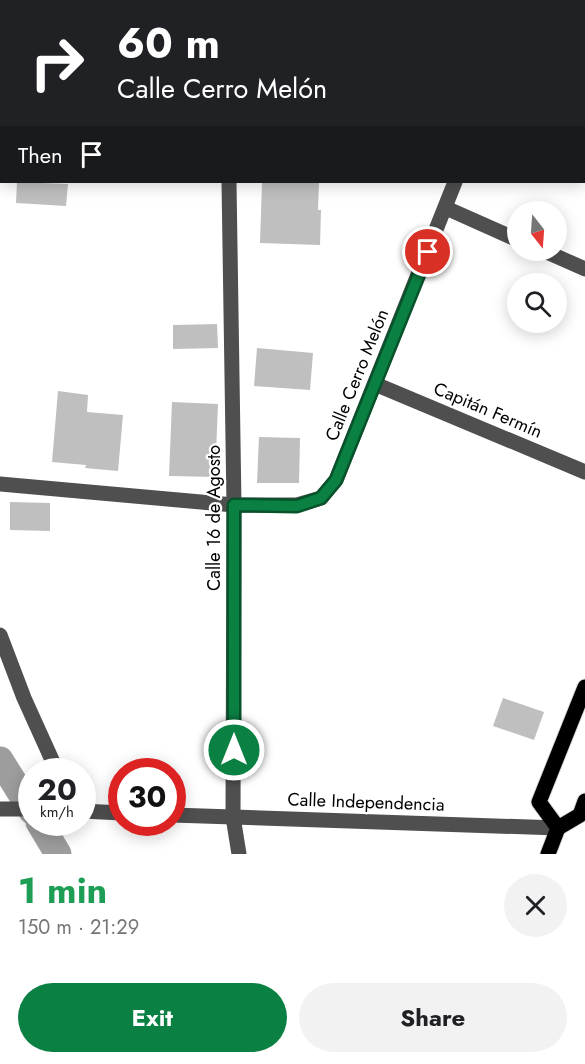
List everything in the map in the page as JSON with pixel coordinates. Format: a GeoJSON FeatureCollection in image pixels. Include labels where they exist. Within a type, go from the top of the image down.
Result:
{"type":"FeatureCollection","features":[{"type":"Feature","properties":{"kind":"main road"},"geometry":{"type":"LineString","coordinates":[[558,828],[539,802],[585,687]]}},
{"type":"Feature","properties":{"kind":"main road"},"geometry":{"type":"LineString","coordinates":[[548,854],[558,828],[580,815],[585,801]]}},
{"type":"Feature","properties":{"kind":"street","name":"Calle 16 de Agosto"},"geometry":{"type":"LineString","coordinates":[[230,183],[234,505],[233,817],[238,854]]}},
{"type":"Feature","properties":{"kind":"street","name":"Calle Cerro Melón"},"geometry":{"type":"LineString","coordinates":[[0,484],[234,505],[297,506],[321,498],[336,480],[455,183]]}},
{"type":"Feature","properties":{"kind":"street"},"geometry":{"type":"LineString","coordinates":[[446,208],[507,235]]}},
{"type":"Feature","properties":{"kind":"street"},"geometry":{"type":"LineString","coordinates":[[567,261],[585,269]]}},
{"type":"Feature","properties":{"kind":"street","name":"Capitán Fermín"},"geometry":{"type":"LineString","coordinates":[[375,384],[585,472]]}},
{"type":"Feature","properties":{"kind":"street"},"geometry":{"type":"LineString","coordinates":[[0,635],[24,698],[51,758]]}},
{"type":"Feature","properties":{"kind":"street"},"geometry":{"type":"LineString","coordinates":[[1,809],[18,809]]}},
{"type":"Feature","properties":{"kind":"street","name":"Calle Independencia"},"geometry":{"type":"LineString","coordinates":[[186,815],[558,828]]}},
{"type":"Feature","properties":{"kind":"building"},"geometry":{"type":"Polygon","coordinates":[[[17,183],[68,184],[66,206],[16,203],[17,183]]]}},
{"type":"Feature","properties":{"kind":"building"},"geometry":{"type":"Polygon","coordinates":[[[262,183],[319,183],[320,245],[260,243],[262,183]]]}},
{"type":"Feature","properties":{"kind":"building"},"geometry":{"type":"Polygon","coordinates":[[[217,324],[218,348],[173,349],[173,325],[217,324]]]}},
{"type":"Feature","properties":{"kind":"building"},"geometry":{"type":"Polygon","coordinates":[[[257,348],[313,353],[310,390],[254,386],[257,348]]]}},
{"type":"Feature","properties":{"kind":"building"},"geometry":{"type":"Polygon","coordinates":[[[58,391],[88,395],[87,412],[123,415],[118,471],[52,462],[58,391]]]}},
{"type":"Feature","properties":{"kind":"building"},"geometry":{"type":"Polygon","coordinates":[[[172,402],[218,404],[215,477],[169,476],[172,402]]]}},
{"type":"Feature","properties":{"kind":"building"},"geometry":{"type":"Polygon","coordinates":[[[259,437],[300,438],[299,483],[257,483],[259,437]]]}},
{"type":"Feature","properties":{"kind":"building"},"geometry":{"type":"Polygon","coordinates":[[[10,502],[50,503],[50,531],[10,530],[10,502]]]}},
{"type":"Feature","properties":{"kind":"building"},"geometry":{"type":"Polygon","coordinates":[[[503,698],[544,712],[534,740],[493,726],[503,698]]]}},
{"type":"Feature","properties":{"kind":"waterway"},"geometry":{"type":"LineString","coordinates":[[0,760],[18,789]]}},
{"type":"Feature","properties":{"kind":"waterway"},"geometry":{"type":"LineString","coordinates":[[47,836],[58,854]]}},
{"type":"Feature","properties":{"kind":"route"},"geometry":{"type":"LineString","coordinates":[[234,750],[234,505],[297,506],[321,498],[336,480],[428,252]]}}]}
